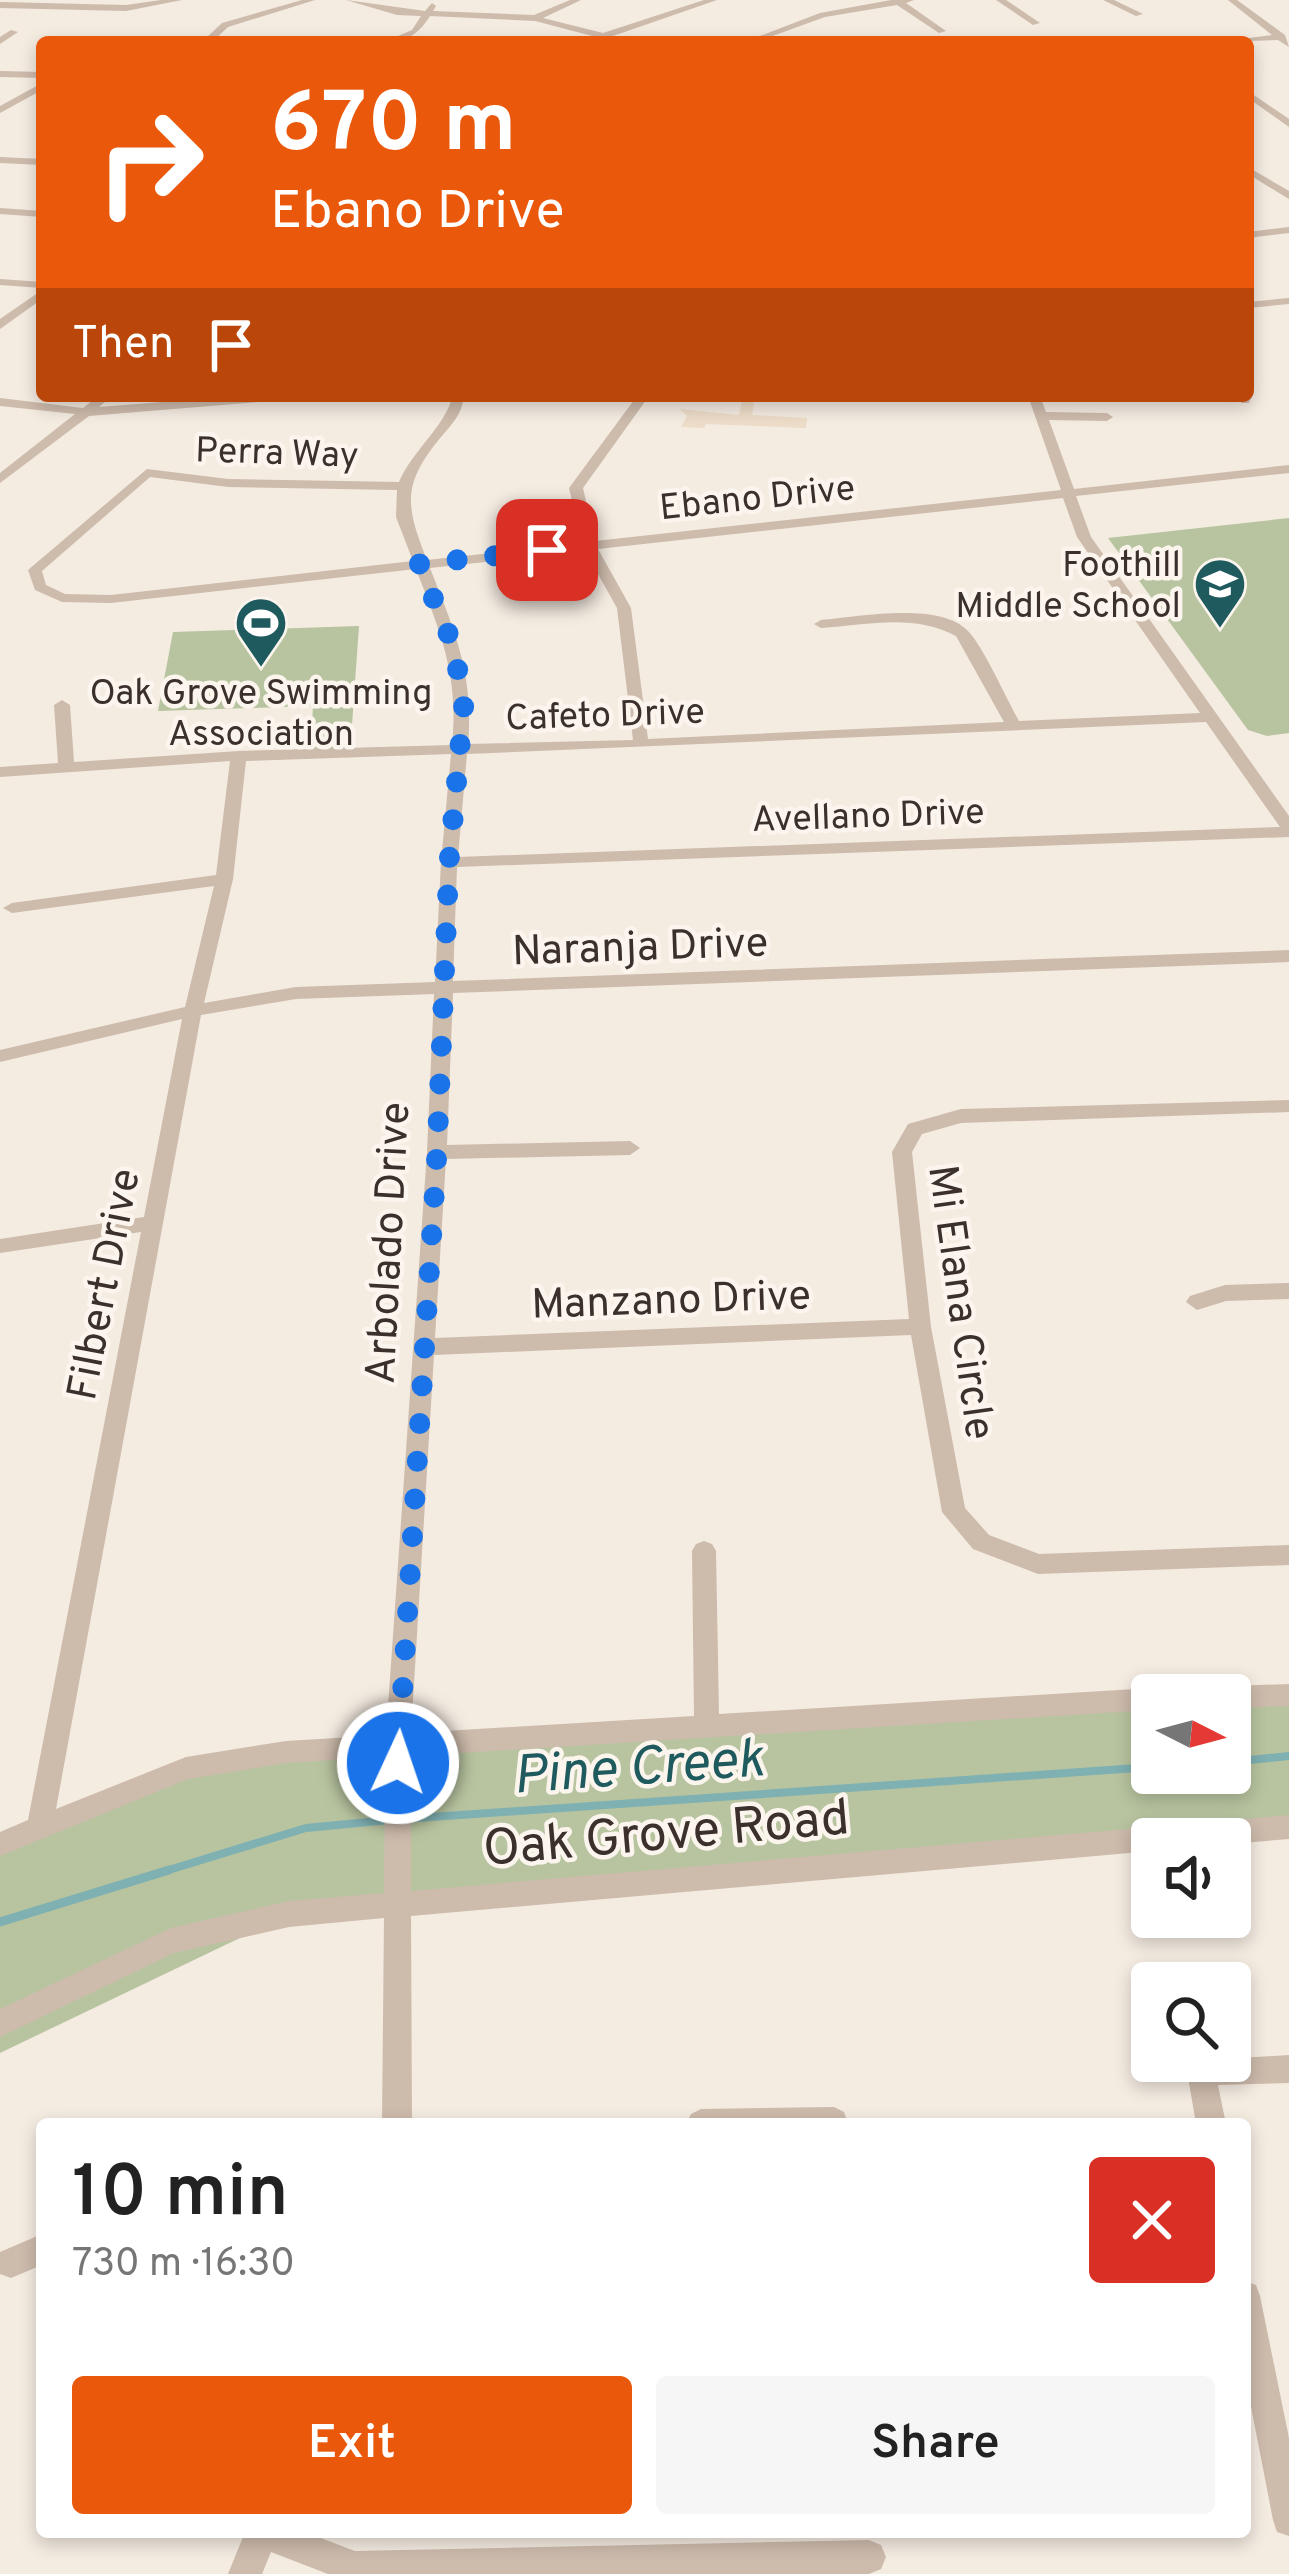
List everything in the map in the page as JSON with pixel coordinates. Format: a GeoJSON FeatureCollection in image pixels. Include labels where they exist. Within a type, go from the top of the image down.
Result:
{"type":"FeatureCollection","features":[{"type":"Feature","properties":{"kind":"street"},"geometry":{"type":"LineString","coordinates":[[0,4],[126,8],[178,0]]}},
{"type":"Feature","properties":{"kind":"street"},"geometry":{"type":"LineString","coordinates":[[213,36],[225,25],[310,0]]}},
{"type":"Feature","properties":{"kind":"street"},"geometry":{"type":"LineString","coordinates":[[350,0],[382,10],[535,18],[596,36]]}},
{"type":"Feature","properties":{"kind":"street"},"geometry":{"type":"LineString","coordinates":[[405,36],[415,32],[443,0]]}},
{"type":"Feature","properties":{"kind":"street"},"geometry":{"type":"LineString","coordinates":[[535,18],[577,0]]}},
{"type":"Feature","properties":{"kind":"street"},"geometry":{"type":"LineString","coordinates":[[614,36],[713,0]]}},
{"type":"Feature","properties":{"kind":"street"},"geometry":{"type":"LineString","coordinates":[[615,36],[726,0]]}},
{"type":"Feature","properties":{"kind":"street"},"geometry":{"type":"LineString","coordinates":[[1000,0],[1036,23]]}},
{"type":"Feature","properties":{"kind":"street"},"geometry":{"type":"LineString","coordinates":[[1107,0],[1139,14]]}},
{"type":"Feature","properties":{"kind":"street"},"geometry":{"type":"LineString","coordinates":[[1232,0],[1286,39]]}},
{"type":"Feature","properties":{"kind":"street"},"geometry":{"type":"LineString","coordinates":[[767,36],[823,15],[901,1],[942,31]]}},
{"type":"Feature","properties":{"kind":"street"},"geometry":{"type":"LineString","coordinates":[[0,41],[14,32]]}},
{"type":"Feature","properties":{"kind":"street"},"geometry":{"type":"LineString","coordinates":[[773,34],[780,36]]}},
{"type":"Feature","properties":{"kind":"street"},"geometry":{"type":"LineString","coordinates":[[1254,40],[1286,39]]}},
{"type":"Feature","properties":{"kind":"street"},"geometry":{"type":"LineString","coordinates":[[0,74],[36,75]]}},
{"type":"Feature","properties":{"kind":"street"},"geometry":{"type":"LineString","coordinates":[[0,110],[36,89]]}},
{"type":"Feature","properties":{"kind":"street"},"geometry":{"type":"LineString","coordinates":[[1254,98],[1289,124]]}},
{"type":"Feature","properties":{"kind":"street"},"geometry":{"type":"LineString","coordinates":[[0,160],[36,162]]}},
{"type":"Feature","properties":{"kind":"street"},"geometry":{"type":"LineString","coordinates":[[1254,172],[1272,172]]}},
{"type":"Feature","properties":{"kind":"street"},"geometry":{"type":"LineString","coordinates":[[1254,174],[1289,196]]}},
{"type":"Feature","properties":{"kind":"street"},"geometry":{"type":"LineString","coordinates":[[0,212],[36,214]]}},
{"type":"Feature","properties":{"kind":"street"},"geometry":{"type":"LineString","coordinates":[[1254,234],[1289,230]]}},
{"type":"Feature","properties":{"kind":"street"},"geometry":{"type":"LineString","coordinates":[[0,283],[36,288]]}},
{"type":"Feature","properties":{"kind":"street"},"geometry":{"type":"LineString","coordinates":[[0,325],[36,294]]}},
{"type":"Feature","properties":{"kind":"street"},"geometry":{"type":"LineString","coordinates":[[1254,304],[1289,301]]}},
{"type":"Feature","properties":{"kind":"street"},"geometry":{"type":"LineString","coordinates":[[0,402],[80,412],[206,402]]}},
{"type":"Feature","properties":{"kind":"street"},"geometry":{"type":"LineString","coordinates":[[80,412],[86,402]]}},
{"type":"Feature","properties":{"kind":"street"},"geometry":{"type":"LineString","coordinates":[[0,477],[96,402]]}},
{"type":"Feature","properties":{"kind":"street"},"geometry":{"type":"LineString","coordinates":[[404,486],[415,460],[456,411],[457,402]]}},
{"type":"Feature","properties":{"kind":"street"},"geometry":{"type":"LineString","coordinates":[[639,402],[576,488],[589,545],[624,608],[641,744]]}},
{"type":"Feature","properties":{"kind":"street"},"geometry":{"type":"LineString","coordinates":[[1036,402],[1088,543],[1289,830]]}},
{"type":"Feature","properties":{"kind":"street"},"geometry":{"type":"LineString","coordinates":[[1042,416],[1108,417]]}},
{"type":"Feature","properties":{"kind":"street","name":"Ebano Drive"},"geometry":{"type":"LineString","coordinates":[[147,473],[35,570],[40,587],[62,598],[110,599],[1289,469]]}},
{"type":"Feature","properties":{"kind":"street","name":"Perra Way"},"geometry":{"type":"LineString","coordinates":[[147,473],[228,483],[404,486]]}},
{"type":"Feature","properties":{"kind":"street","name":"Arbolado Drive"},"geometry":{"type":"LineString","coordinates":[[397,2118],[398,1753],[437,1152],[461,679],[453,645],[403,517],[404,486]]}},
{"type":"Feature","properties":{"kind":"street"},"geometry":{"type":"LineString","coordinates":[[821,624],[928,618],[950,624],[962,632],[1013,725]]}},
{"type":"Feature","properties":{"kind":"street"},"geometry":{"type":"LineString","coordinates":[[62,706],[66,765]]}},
{"type":"Feature","properties":{"kind":"street","name":"Cafeto Drive"},"geometry":{"type":"LineString","coordinates":[[0,772],[239,757],[1214,717]]}},
{"type":"Feature","properties":{"kind":"street","name":"Filbert Drive"},"geometry":{"type":"LineString","coordinates":[[40,1825],[152,1223],[224,879],[239,757]]}},
{"type":"Feature","properties":{"kind":"street","name":"Avellano Drive"},"geometry":{"type":"LineString","coordinates":[[449,862],[1289,830]]}},
{"type":"Feature","properties":{"kind":"street"},"geometry":{"type":"LineString","coordinates":[[12,908],[224,879]]}},
{"type":"Feature","properties":{"kind":"street","name":"Naranja Drive"},"geometry":{"type":"LineString","coordinates":[[0,1056],[194,1011],[296,993],[1289,956]]}},
{"type":"Feature","properties":{"kind":"street","name":"Mi Elana Circle"},"geometry":{"type":"LineString","coordinates":[[1289,1106],[961,1117],[915,1129],[902,1151],[920,1327],[954,1512],[981,1542],[1038,1564],[1289,1555]]}},
{"type":"Feature","properties":{"kind":"street"},"geometry":{"type":"LineString","coordinates":[[437,1152],[630,1148]]}},
{"type":"Feature","properties":{"kind":"street"},"geometry":{"type":"LineString","coordinates":[[0,1246],[152,1223]]}},
{"type":"Feature","properties":{"kind":"street"},"geometry":{"type":"LineString","coordinates":[[1196,1302],[1226,1293],[1289,1291]]}},
{"type":"Feature","properties":{"kind":"street","name":"Manzano Drive"},"geometry":{"type":"LineString","coordinates":[[425,1347],[920,1327]]}},
{"type":"Feature","properties":{"kind":"street"},"geometry":{"type":"LineString","coordinates":[[704,1551],[707,1724]]}},
{"type":"Feature","properties":{"kind":"street"},"geometry":{"type":"LineString","coordinates":[[1251,1696],[1289,1695]]}},
{"type":"Feature","properties":{"kind":"street"},"geometry":{"type":"LineString","coordinates":[[0,1844],[186,1768],[286,1752],[398,1753],[707,1724],[1131,1700]]}},
{"type":"Feature","properties":{"kind":"street","name":"Oak Grove Road"},"geometry":{"type":"LineString","coordinates":[[0,2023],[170,1941],[290,1914],[1289,1827]]}},
{"type":"Feature","properties":{"kind":"street"},"geometry":{"type":"LineString","coordinates":[[1210,2118],[1201,2071],[1289,2068]]}},
{"type":"Feature","properties":{"kind":"street"},"geometry":{"type":"LineString","coordinates":[[11,2263],[36,2252]]}},
{"type":"Feature","properties":{"kind":"street"},"geometry":{"type":"LineString","coordinates":[[1251,2327],[1289,2520]]}},
{"type":"Feature","properties":{"kind":"street"},"geometry":{"type":"LineString","coordinates":[[245,2574],[260,2538]]}},
{"type":"Feature","properties":{"kind":"street"},"geometry":{"type":"LineString","coordinates":[[278,2538],[355,2568],[868,2557]]}},
{"type":"Feature","properties":{"kind":"green space","name":"Foothill Middle School"},"geometry":{"type":"Polygon","coordinates":[[[1289,518],[1289,733],[1267,736],[1248,730],[1108,538],[1289,518]]]}},
{"type":"Feature","properties":{"kind":"green space","name":"Oak Grove Swimming Association"},"geometry":{"type":"Polygon","coordinates":[[[359,626],[350,753],[310,755],[313,706],[158,711],[173,632],[359,626]]]}},
{"type":"Feature","properties":{"kind":"green space"},"geometry":{"type":"Polygon","coordinates":[[[1289,1695],[1289,1827],[1251,1830],[1251,1818],[1131,1818],[1131,1841],[290,1914],[0,2053],[0,1844],[186,1768],[1131,1700],[1131,1794],[1251,1794],[1251,1696],[1289,1695]]]}},
{"type":"Feature","properties":{"kind":"shaded area"},"geometry":{"type":"Polygon","coordinates":[[[742,402],[754,402],[752,415],[807,418],[806,428],[681,427],[687,416],[680,409],[739,415],[742,402]]]}},
{"type":"Feature","properties":{"kind":"waterway","name":"Pine Creek"},"geometry":{"type":"LineString","coordinates":[[1251,1760],[1289,1756]]}},
{"type":"Feature","properties":{"kind":"waterway","name":"Pine Creek"},"geometry":{"type":"LineString","coordinates":[[403,1819],[1131,1768]]}},
{"type":"Feature","properties":{"kind":"waterway","name":"Pine Creek"},"geometry":{"type":"LineString","coordinates":[[159,1873],[306,1828],[390,1820]]}},
{"type":"Feature","properties":{"kind":"waterway","name":"Pine Creek"},"geometry":{"type":"LineString","coordinates":[[0,1922],[169,1870]]}},
{"type":"Feature","properties":{"kind":"place","name":"Foothill Middle School"},"geometry":{"type":"Point","coordinates":[1220,630]}},
{"type":"Feature","properties":{"kind":"place","name":"Oak Grove Swimming Association"},"geometry":{"type":"Point","coordinates":[261,669]}},
{"type":"Feature","properties":{"kind":"route"},"geometry":{"type":"LineString","coordinates":[[398,1763],[437,1152],[449,862],[464,703],[453,645],[419,564],[547,550]]}}]}
